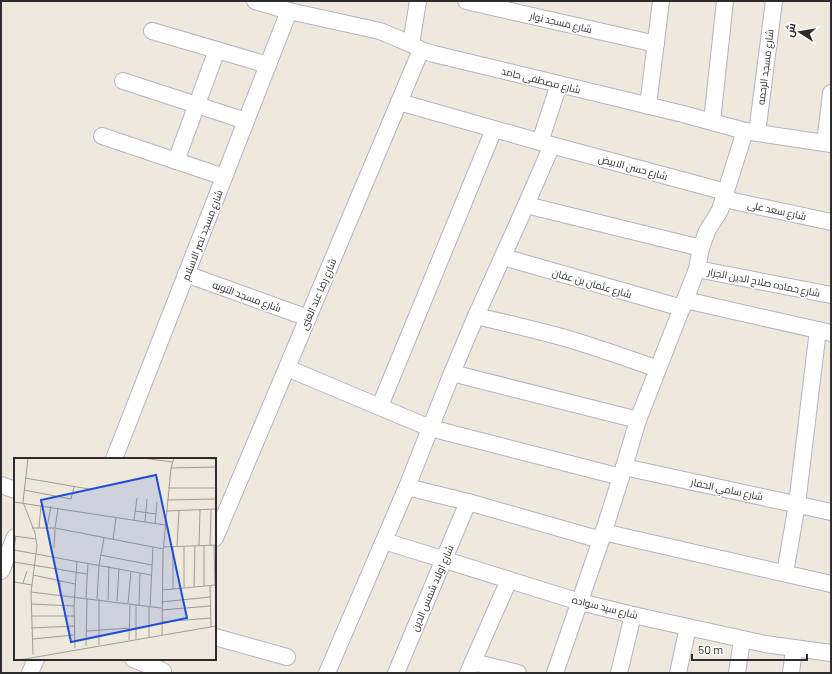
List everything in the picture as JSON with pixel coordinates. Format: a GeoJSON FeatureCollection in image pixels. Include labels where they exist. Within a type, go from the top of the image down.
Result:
{"type":"FeatureCollection","features":[{"type":"Feature","properties":{"kind":"street","name":"شارع مصطفى حامد"},"geometry":{"type":"LineString","coordinates":[[255,1],[289,11],[380,31],[434,54],[751,132],[828,144]]}},
{"type":"Feature","properties":{"kind":"street","name":"شارع رضا عبد الغنى"},"geometry":{"type":"LineString","coordinates":[[216,536],[399,102],[416,47],[418,1]]}},
{"type":"Feature","properties":{"kind":"street","name":"شارع مسجد نوار"},"geometry":{"type":"LineString","coordinates":[[466,1],[656,44]]}},
{"type":"Feature","properties":{"kind":"street"},"geometry":{"type":"LineString","coordinates":[[648,106],[661,1]]}},
{"type":"Feature","properties":{"kind":"street"},"geometry":{"type":"LineString","coordinates":[[712,122],[725,1]]}},
{"type":"Feature","properties":{"kind":"street","name":"شارع مسجد الرحمه"},"geometry":{"type":"LineString","coordinates":[[555,673],[602,536],[638,420],[697,269],[706,231],[716,217],[751,132],[774,1]]}},
{"type":"Feature","properties":{"kind":"street","name":"شارع مسجد نصر الاسلام"},"geometry":{"type":"LineString","coordinates":[[114,458],[289,11]]}},
{"type":"Feature","properties":{"kind":"street"},"geometry":{"type":"LineString","coordinates":[[152,31],[268,65]]}},
{"type":"Feature","properties":{"kind":"street"},"geometry":{"type":"LineString","coordinates":[[176,161],[217,50]]}},
{"type":"Feature","properties":{"kind":"street"},"geometry":{"type":"LineString","coordinates":[[123,81],[246,121]]}},
{"type":"Feature","properties":{"kind":"street"},"geometry":{"type":"LineString","coordinates":[[328,673],[407,487],[476,316],[526,205],[546,144],[559,84]]}},
{"type":"Feature","properties":{"kind":"street"},"geometry":{"type":"LineString","coordinates":[[828,144],[831,93]]}},
{"type":"Feature","properties":{"kind":"street","name":"شارع حسن الابيض"},"geometry":{"type":"LineString","coordinates":[[399,102],[494,128],[725,196]]}},
{"type":"Feature","properties":{"kind":"street"},"geometry":{"type":"LineString","coordinates":[[380,406],[494,128]]}},
{"type":"Feature","properties":{"kind":"street"},"geometry":{"type":"LineString","coordinates":[[102,136],[224,177]]}},
{"type":"Feature","properties":{"kind":"street","name":"شارع سعد على"},"geometry":{"type":"LineString","coordinates":[[725,196],[831,222]]}},
{"type":"Feature","properties":{"kind":"street"},"geometry":{"type":"LineString","coordinates":[[526,205],[701,248]]}},
{"type":"Feature","properties":{"kind":"street","name":"شارع عثمان بن عفان"},"geometry":{"type":"LineString","coordinates":[[503,257],[683,304],[824,332]]}},
{"type":"Feature","properties":{"kind":"street","name":"شارع حماده صلاح الدين الجزار"},"geometry":{"type":"LineString","coordinates":[[697,269],[831,295]]}},
{"type":"Feature","properties":{"kind":"street","name":"شارع مسجد التوبه"},"geometry":{"type":"LineString","coordinates":[[186,274],[308,318]]}},
{"type":"Feature","properties":{"kind":"street"},"geometry":{"type":"LineString","coordinates":[[476,316],[566,339],[658,369]]}},
{"type":"Feature","properties":{"kind":"street"},"geometry":{"type":"LineString","coordinates":[[785,573],[824,332]]}},
{"type":"Feature","properties":{"kind":"street","name":"شارع سامي الحفار"},"geometry":{"type":"LineString","coordinates":[[287,368],[430,428],[622,472],[797,504],[831,512]]}},
{"type":"Feature","properties":{"kind":"street"},"geometry":{"type":"LineString","coordinates":[[452,373],[638,420]]}},
{"type":"Feature","properties":{"kind":"street"},"geometry":{"type":"LineString","coordinates":[[1,485],[14,490]]}},
{"type":"Feature","properties":{"kind":"street"},"geometry":{"type":"LineString","coordinates":[[407,487],[602,536],[785,573],[831,584]]}},
{"type":"Feature","properties":{"kind":"street","name":"شارع اولاد شمس الدين"},"geometry":{"type":"LineString","coordinates":[[396,673],[468,502]]}},
{"type":"Feature","properties":{"kind":"street"},"geometry":{"type":"LineString","coordinates":[[1,570],[14,540]]}},
{"type":"Feature","properties":{"kind":"street","name":"شارع سيد سواده"},"geometry":{"type":"LineString","coordinates":[[384,542],[580,602],[632,615],[742,640],[794,649],[831,653]]}},
{"type":"Feature","properties":{"kind":"street"},"geometry":{"type":"LineString","coordinates":[[509,580],[470,667],[518,673]]}},
{"type":"Feature","properties":{"kind":"street"},"geometry":{"type":"LineString","coordinates":[[619,673],[632,615]]}},
{"type":"Feature","properties":{"kind":"street"},"geometry":{"type":"LineString","coordinates":[[678,673],[688,628]]}},
{"type":"Feature","properties":{"kind":"street"},"geometry":{"type":"LineString","coordinates":[[216,637],[287,657]]}},
{"type":"Feature","properties":{"kind":"street"},"geometry":{"type":"LineString","coordinates":[[737,673],[742,640]]}},
{"type":"Feature","properties":{"kind":"street"},"geometry":{"type":"LineString","coordinates":[[791,673],[794,649]]}},
{"type":"Feature","properties":{"kind":"street"},"geometry":{"type":"LineString","coordinates":[[30,673],[36,660]]}},
{"type":"Feature","properties":{"kind":"street"},"geometry":{"type":"LineString","coordinates":[[136,660],[164,668]]}}]}
